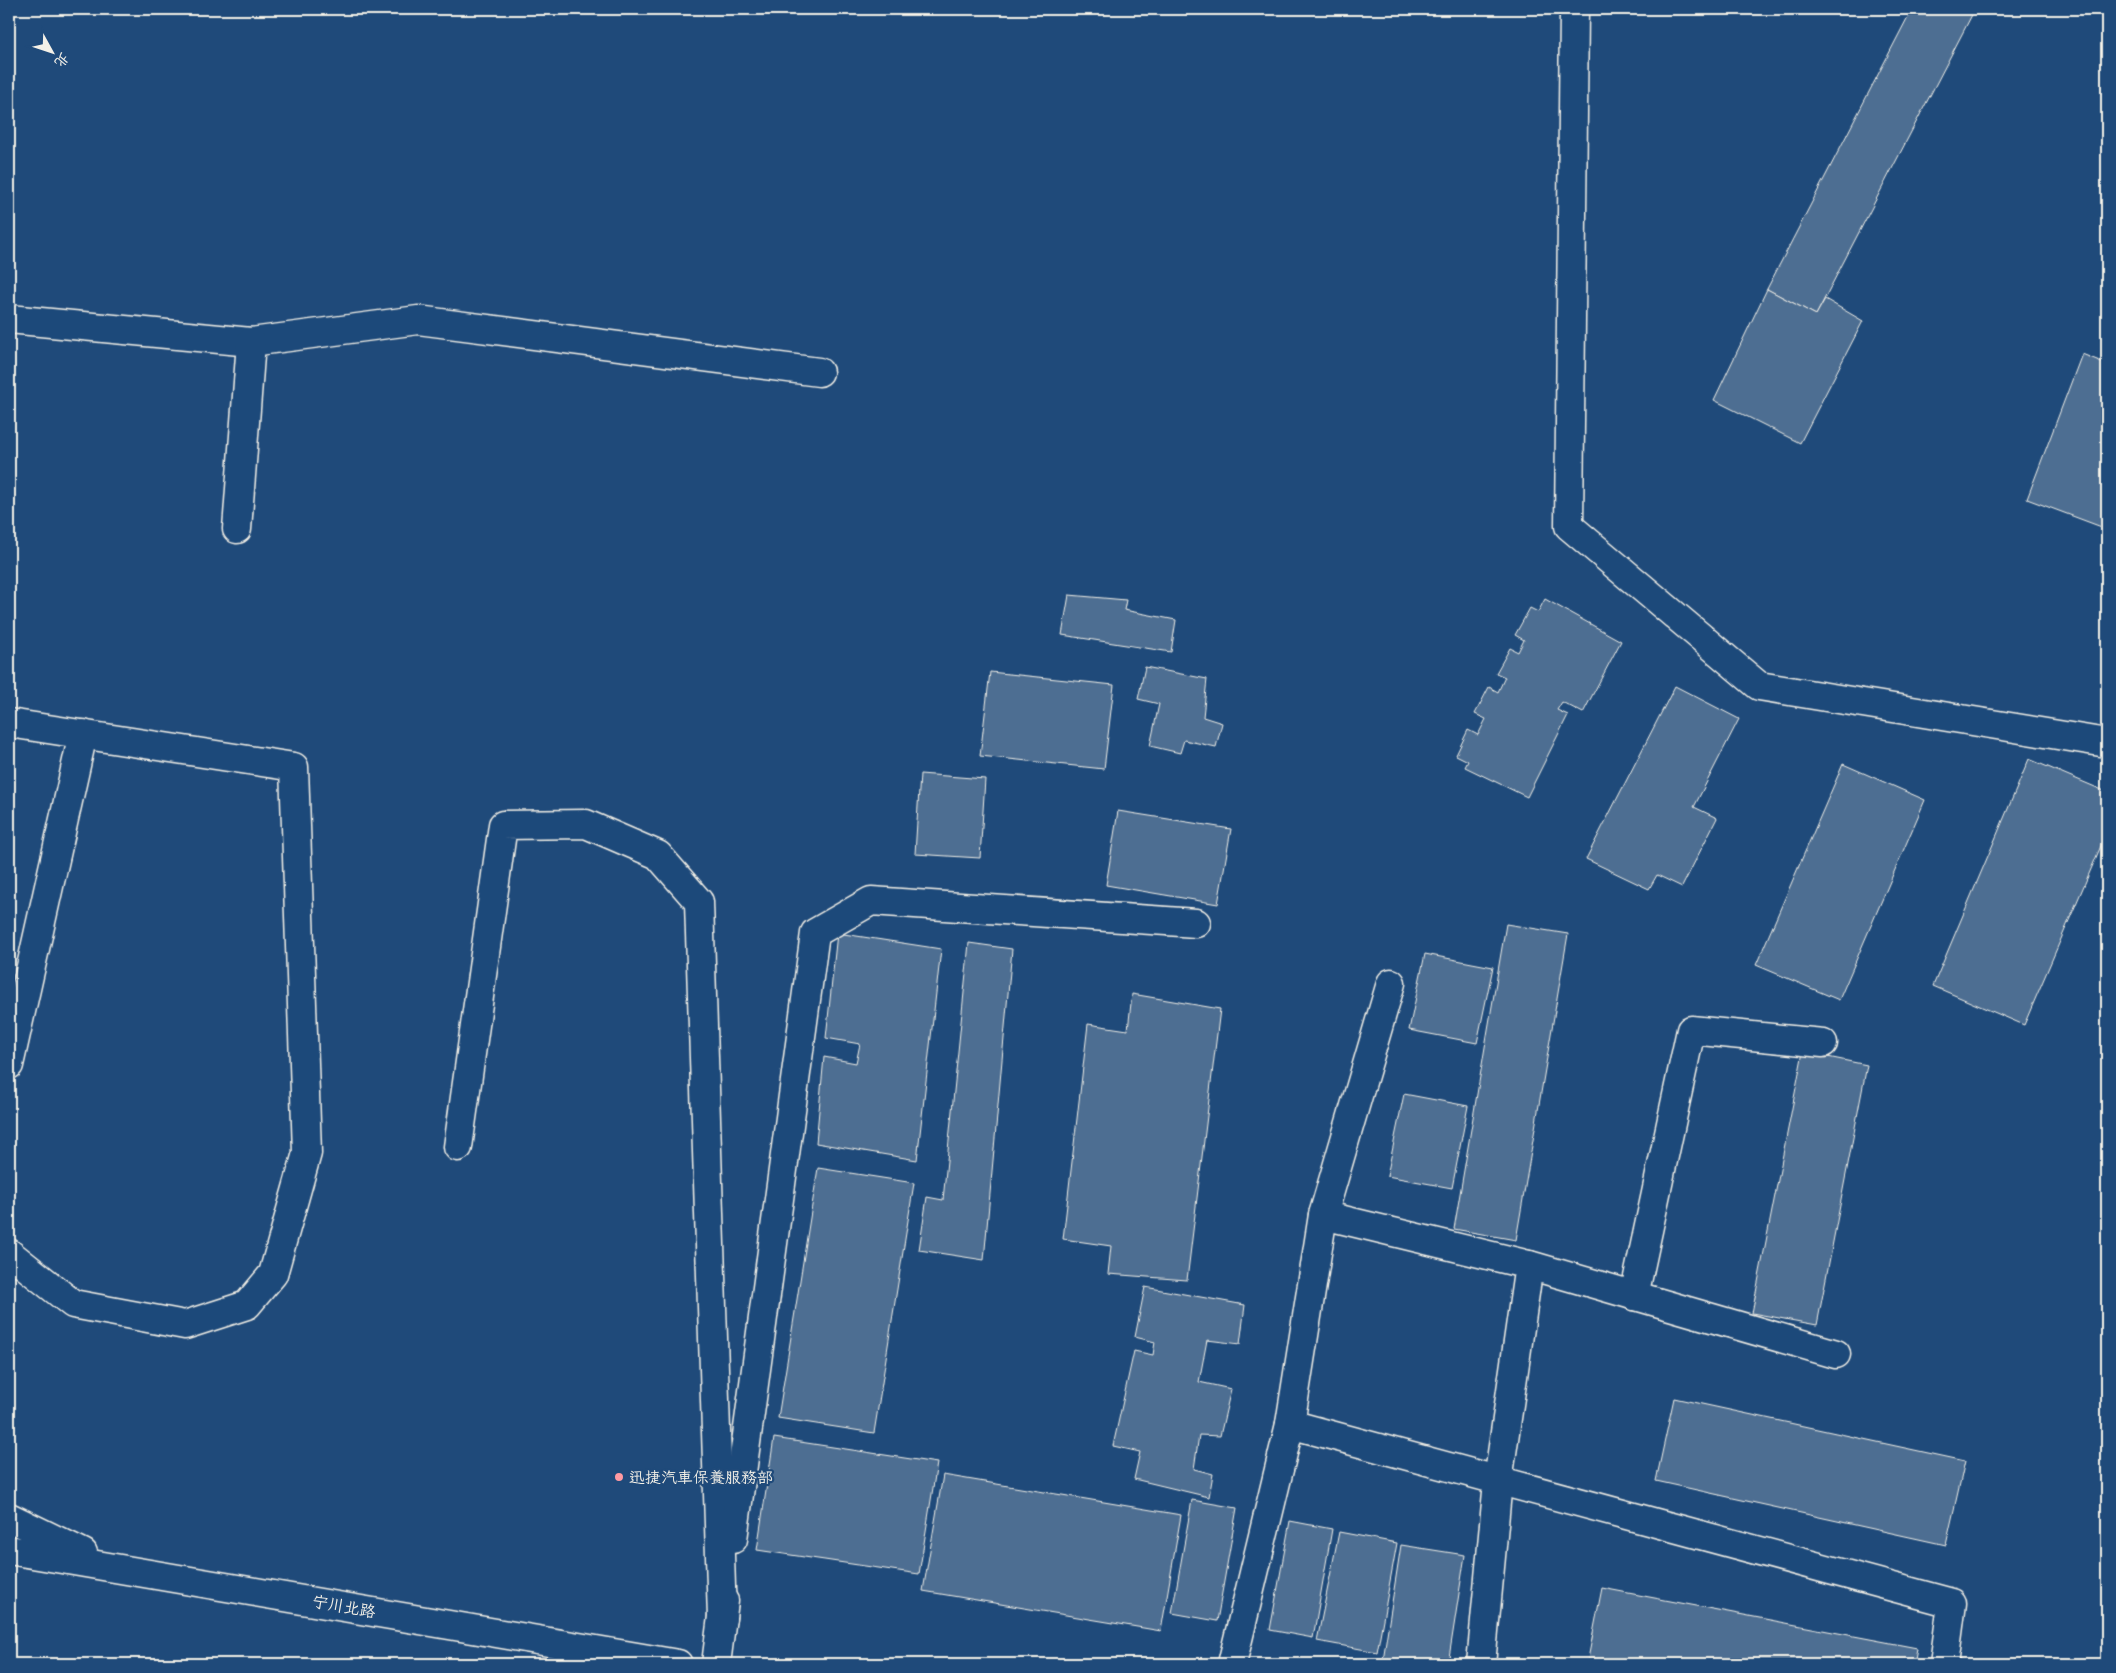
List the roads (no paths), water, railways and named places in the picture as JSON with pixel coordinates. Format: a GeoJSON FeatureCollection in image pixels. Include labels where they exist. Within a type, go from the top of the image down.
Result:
{"type":"FeatureCollection","features":[{"type":"Feature","properties":{"kind":"street"},"geometry":{"type":"LineString","coordinates":[[1574,9],[1569,526],[1759,686],[2107,743]]}},
{"type":"Feature","properties":{"kind":"street"},"geometry":{"type":"LineString","coordinates":[[9,319],[251,342],[418,320],[819,372]]}},
{"type":"Feature","properties":{"kind":"street"},"geometry":{"type":"LineString","coordinates":[[237,530],[251,342]]}},
{"type":"Feature","properties":{"kind":"street"},"geometry":{"type":"LineString","coordinates":[[9,723],[294,768],[307,1153],[273,1274],[247,1305],[185,1326],[73,1304],[9,1253]]}},
{"type":"Feature","properties":{"kind":"street"},"geometry":{"type":"LineString","coordinates":[[10,1058],[83,734]]}},
{"type":"Feature","properties":{"kind":"street"},"geometry":{"type":"LineString","coordinates":[[458,1147],[503,825],[586,824],[658,856],[699,902],[722,1618]]}},
{"type":"Feature","properties":{"kind":"street"},"geometry":{"type":"LineString","coordinates":[[716,1664],[814,933],[871,902],[1196,923]]}},
{"type":"Feature","properties":{"kind":"street"},"geometry":{"type":"LineString","coordinates":[[1232,1664],[1290,1424],[1323,1215],[1391,983]]}},
{"type":"Feature","properties":{"kind":"street"},"geometry":{"type":"LineString","coordinates":[[1634,1296],[1691,1030],[1823,1043]]}},
{"type":"Feature","properties":{"kind":"street"},"geometry":{"type":"LineString","coordinates":[[1323,1215],[1529,1266],[1836,1354]]}},
{"type":"Feature","properties":{"kind":"street"},"geometry":{"type":"LineString","coordinates":[[1481,1664],[1498,1480],[1529,1266]]}},
{"type":"Feature","properties":{"kind":"street"},"geometry":{"type":"LineString","coordinates":[[1290,1424],[1952,1603],[1944,1664]]}},
{"type":"Feature","properties":{"kind":"street"},"geometry":{"type":"LineString","coordinates":[[9,1517],[107,1565]]}},
{"type":"Feature","properties":{"kind":"street","name":"宁川北路"},"geometry":{"type":"LineString","coordinates":[[9,1550],[107,1565],[678,1664]]}},
{"type":"Feature","properties":{"kind":"place","name":"迅捷汽車保養服務部"},"geometry":{"type":"Point","coordinates":[619,1477]}}]}
